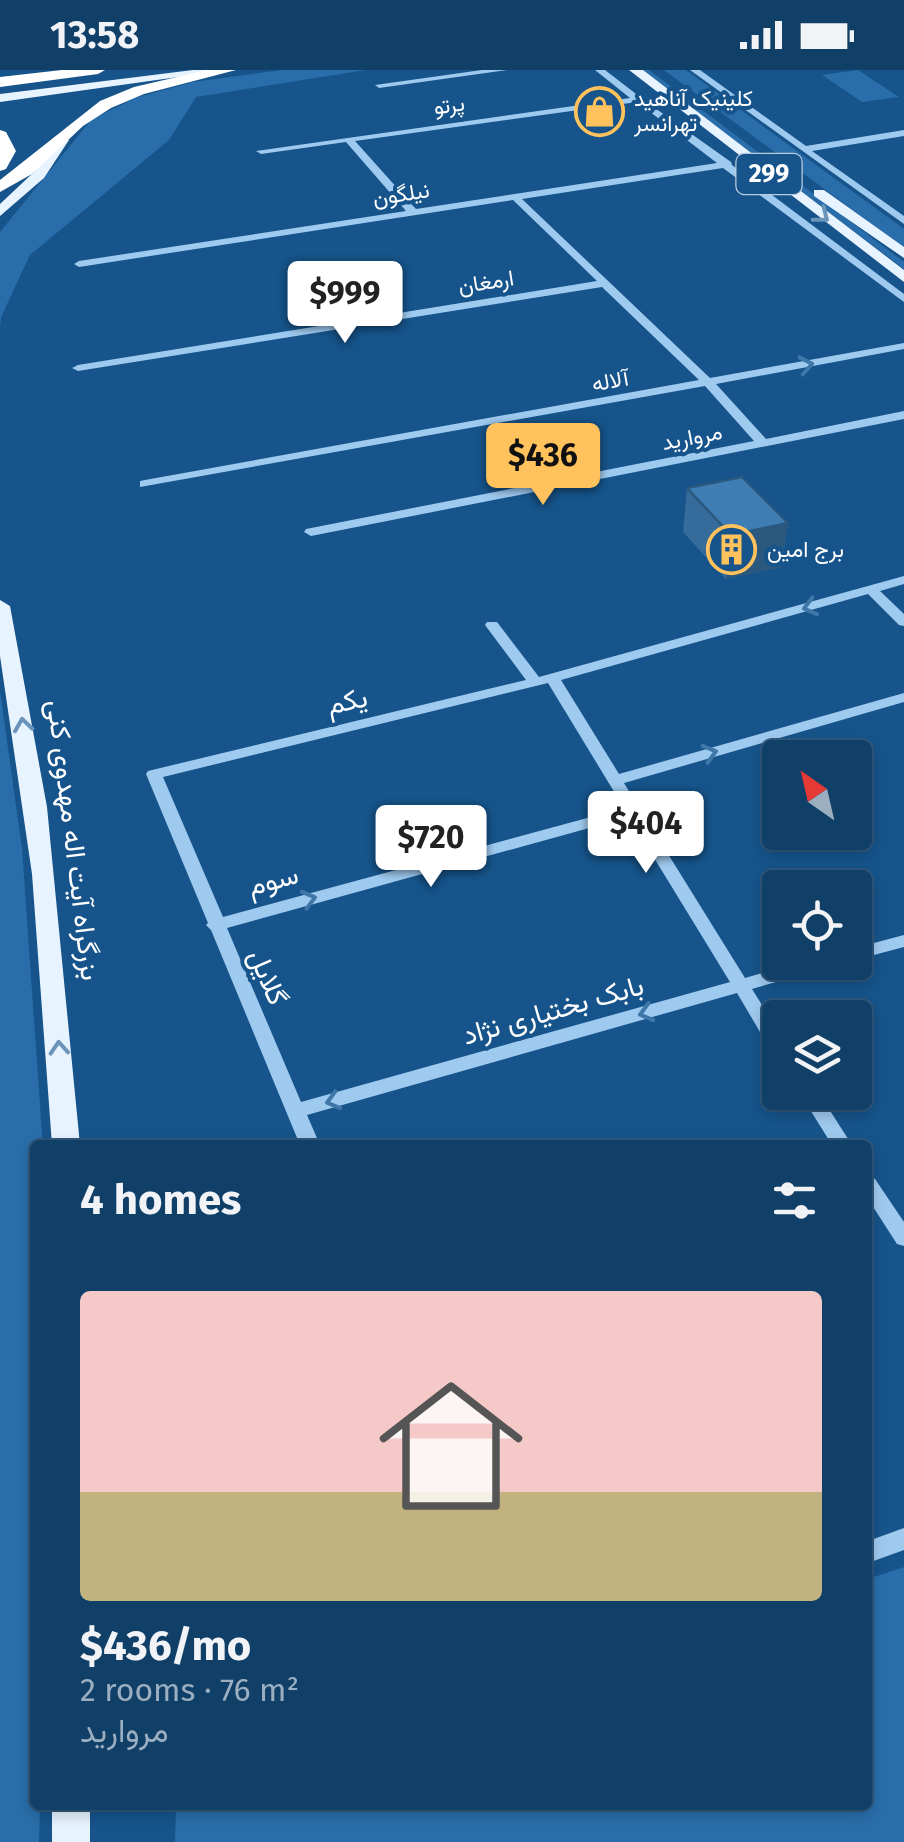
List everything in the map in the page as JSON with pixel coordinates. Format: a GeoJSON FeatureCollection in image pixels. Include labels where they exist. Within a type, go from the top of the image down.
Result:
{"type":"FeatureCollection","features":[{"type":"Feature","properties":{"kind":"highway"},"geometry":{"type":"LineString","coordinates":[[0,72],[16,70]]}},
{"type":"Feature","properties":{"kind":"highway"},"geometry":{"type":"LineString","coordinates":[[0,82],[98,70]]}},
{"type":"Feature","properties":{"kind":"highway"},"geometry":{"type":"LineString","coordinates":[[0,187],[27,173],[88,115],[122,96],[148,86],[226,70]]}},
{"type":"Feature","properties":{"kind":"highway"},"geometry":{"type":"LineString","coordinates":[[0,135],[8,151],[0,166]]}},
{"type":"Feature","properties":{"kind":"main road"},"geometry":{"type":"LineString","coordinates":[[0,98],[226,70]]}},
{"type":"Feature","properties":{"kind":"main road","name":"299"},"geometry":{"type":"LineString","coordinates":[[635,70],[904,276]]}},
{"type":"Feature","properties":{"kind":"main road","name":"299"},"geometry":{"type":"LineString","coordinates":[[660,70],[904,254]]}},
{"type":"Feature","properties":{"kind":"main road"},"geometry":{"type":"LineString","coordinates":[[0,212],[39,175],[62,140]]}},
{"type":"Feature","properties":{"kind":"main road","name":"بزرگراه آیت اله مهدوی کنی"},"geometry":{"type":"LineString","coordinates":[[0,606],[16,679],[52,934],[66,1140]]}},
{"type":"Feature","properties":{"kind":"main road"},"geometry":{"type":"LineString","coordinates":[[71,1810],[71,1842]]}},
{"type":"Feature","properties":{"kind":"street","name":"پرتو"},"geometry":{"type":"LineString","coordinates":[[379,85],[502,70]]}},
{"type":"Feature","properties":{"kind":"street"},"geometry":{"type":"LineString","coordinates":[[599,70],[904,299]]}},
{"type":"Feature","properties":{"kind":"street"},"geometry":{"type":"LineString","coordinates":[[694,70],[904,220]]}},
{"type":"Feature","properties":{"kind":"street","name":"پرتو"},"geometry":{"type":"LineString","coordinates":[[261,151],[642,99]]}},
{"type":"Feature","properties":{"kind":"street"},"geometry":{"type":"LineString","coordinates":[[694,138],[697,119]]}},
{"type":"Feature","properties":{"kind":"street"},"geometry":{"type":"LineString","coordinates":[[804,149],[904,133]]}},
{"type":"Feature","properties":{"kind":"street"},"geometry":{"type":"LineString","coordinates":[[348,139],[414,212]]}},
{"type":"Feature","properties":{"kind":"street","name":"نیلگون"},"geometry":{"type":"LineString","coordinates":[[80,264],[728,164]]}},
{"type":"Feature","properties":{"kind":"street"},"geometry":{"type":"LineString","coordinates":[[515,197],[710,384],[761,441]]}},
{"type":"Feature","properties":{"kind":"street","name":"ارمغان"},"geometry":{"type":"LineString","coordinates":[[78,368],[605,283]]}},
{"type":"Feature","properties":{"kind":"street","name":"آلاله"},"geometry":{"type":"LineString","coordinates":[[145,484],[904,346]]}},
{"type":"Feature","properties":{"kind":"street","name":"مروارید"},"geometry":{"type":"LineString","coordinates":[[312,532],[904,415]]}},
{"type":"Feature","properties":{"kind":"street","name":"یکم"},"geometry":{"type":"LineString","coordinates":[[154,774],[544,680],[904,580]]}},
{"type":"Feature","properties":{"kind":"street"},"geometry":{"type":"LineString","coordinates":[[870,590],[904,622]]}},
{"type":"Feature","properties":{"kind":"street"},"geometry":{"type":"LineString","coordinates":[[492,625],[544,680],[616,780],[762,1021]]}},
{"type":"Feature","properties":{"kind":"street"},"geometry":{"type":"LineString","coordinates":[[616,780],[904,697]]}},
{"type":"Feature","properties":{"kind":"street","name":"گلایل"},"geometry":{"type":"LineString","coordinates":[[154,774],[308,1140]]}},
{"type":"Feature","properties":{"kind":"street","name":"سوم"},"geometry":{"type":"LineString","coordinates":[[215,924],[634,810]]}},
{"type":"Feature","properties":{"kind":"street"},"geometry":{"type":"LineString","coordinates":[[872,949],[904,941]]}},
{"type":"Feature","properties":{"kind":"street","name":"بابک بختیاری نژاد"},"geometry":{"type":"LineString","coordinates":[[295,1111],[762,980]]}},
{"type":"Feature","properties":{"kind":"street"},"geometry":{"type":"LineString","coordinates":[[820,1110],[839,1140]]}},
{"type":"Feature","properties":{"kind":"street"},"geometry":{"type":"LineString","coordinates":[[872,1194],[904,1238]]}},
{"type":"Feature","properties":{"kind":"street"},"geometry":{"type":"LineString","coordinates":[[872,1551],[904,1540]]}},
{"type":"Feature","properties":{"kind":"shaded area"},"geometry":{"type":"Polygon","coordinates":[[[282,70],[366,70],[196,97],[169,140],[30,255],[1,317],[0,329],[0,232],[91,120],[135,98],[193,82],[282,70]]]}},
{"type":"Feature","properties":{"kind":"shaded area"},"geometry":{"type":"Polygon","coordinates":[[[641,70],[649,70],[904,262],[904,269],[641,70]]]}},
{"type":"Feature","properties":{"kind":"shaded area"},"geometry":{"type":"Polygon","coordinates":[[[664,70],[686,70],[900,226],[904,229],[904,248],[664,70]]]}},
{"type":"Feature","properties":{"kind":"shaded area"},"geometry":{"type":"Polygon","coordinates":[[[858,70],[899,97],[862,102],[822,75],[858,70]]]}},
{"type":"Feature","properties":{"kind":"shaded area"},"geometry":{"type":"Polygon","coordinates":[[[0,691],[22,848],[42,1140],[30,1140],[30,1810],[40,1810],[39,1842],[0,1842],[0,691]]]}},
{"type":"Feature","properties":{"kind":"shaded area"},"geometry":{"type":"Polygon","coordinates":[[[904,1567],[904,1842],[175,1842],[176,1810],[872,1810],[872,1578],[904,1567]]]}},
{"type":"Feature","properties":{"kind":"building"},"geometry":{"type":"Polygon","coordinates":[[[742,477],[788,523],[731,535],[687,488],[742,477]]]}},
{"type":"Feature","properties":{"kind":"place","name":"کلینیک آناهید تهرانسر"},"geometry":{"type":"Point","coordinates":[599,111]}},
{"type":"Feature","properties":{"kind":"place","name":"برج امین"},"geometry":{"type":"Point","coordinates":[732,549]}}]}
